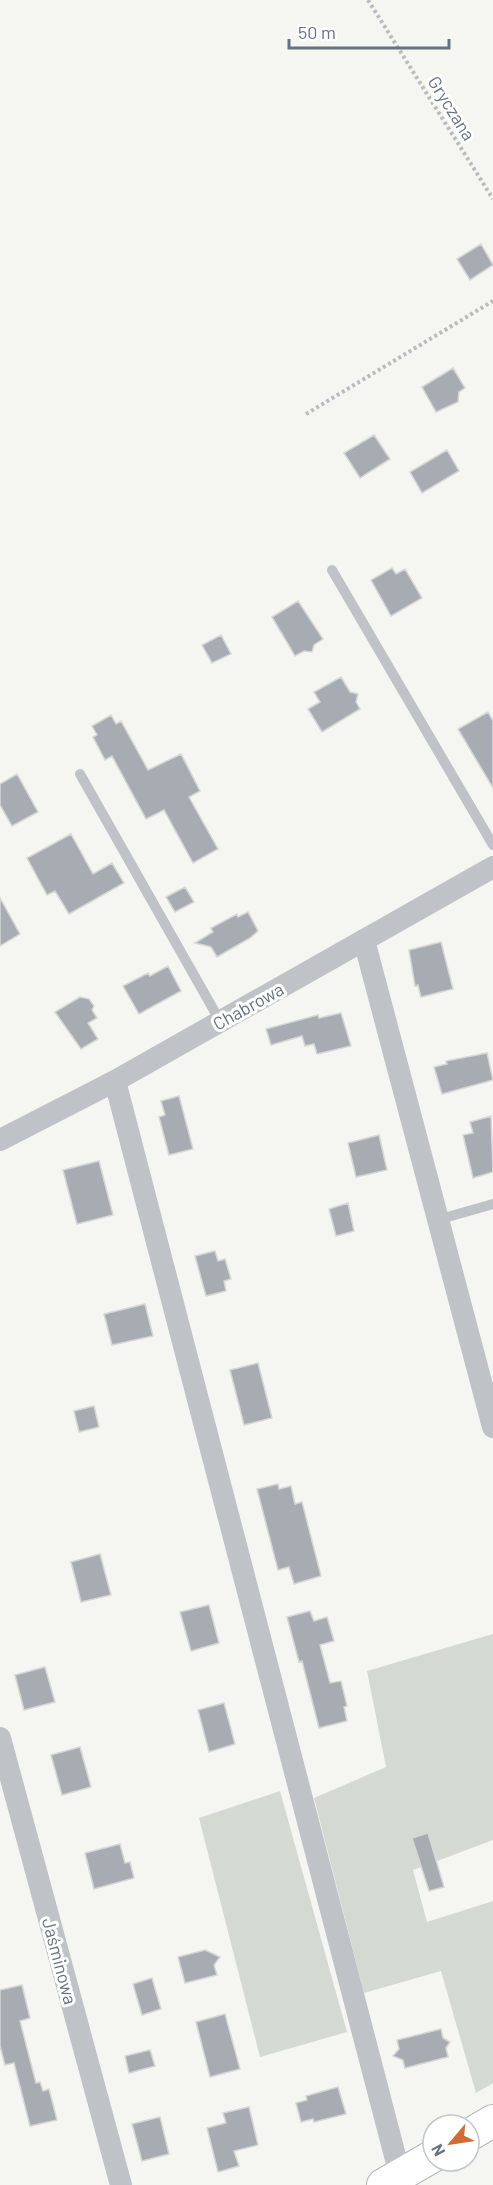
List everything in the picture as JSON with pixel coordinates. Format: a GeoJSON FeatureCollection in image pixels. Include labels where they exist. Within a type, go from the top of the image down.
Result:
{"type":"FeatureCollection","features":[{"type":"Feature","properties":{"kind":"street","name":"Chabrowa"},"geometry":{"type":"LineString","coordinates":[[0,1140],[115,1081],[493,867]]}},
{"type":"Feature","properties":{"kind":"street"},"geometry":{"type":"LineString","coordinates":[[364,940],[493,1427]]}},
{"type":"Feature","properties":{"kind":"street"},"geometry":{"type":"LineString","coordinates":[[115,1081],[390,2182],[421,2163]]}},
{"type":"Feature","properties":{"kind":"street","name":"Jaśminowa"},"geometry":{"type":"LineString","coordinates":[[0,1738],[121,2185]]}},
{"type":"Feature","properties":{"kind":"lane"},"geometry":{"type":"LineString","coordinates":[[332,570],[493,845]]}},
{"type":"Feature","properties":{"kind":"lane"},"geometry":{"type":"LineString","coordinates":[[80,774],[220,1021]]}},
{"type":"Feature","properties":{"kind":"lane"},"geometry":{"type":"LineString","coordinates":[[437,1220],[493,1204]]}},
{"type":"Feature","properties":{"kind":"path","name":"Gryczana"},"geometry":{"type":"LineString","coordinates":[[368,0],[493,199]]}},
{"type":"Feature","properties":{"kind":"path"},"geometry":{"type":"LineString","coordinates":[[306,414],[493,301]]}},
{"type":"Feature","properties":{"kind":"shaded area"},"geometry":{"type":"Polygon","coordinates":[[[493,1634],[493,1840],[413,1870],[427,1922],[493,1901],[493,2083],[476,2093],[441,1971],[364,1993],[314,1798],[386,1767],[367,1671],[493,1634]]]}},
{"type":"Feature","properties":{"kind":"shaded area"},"geometry":{"type":"Polygon","coordinates":[[[280,1791],[347,2032],[260,2057],[199,1818],[280,1791]]]}},
{"type":"Feature","properties":{"kind":"building"},"geometry":{"type":"Polygon","coordinates":[[[481,244],[493,265],[470,280],[457,259],[481,244]]]}},
{"type":"Feature","properties":{"kind":"building"},"geometry":{"type":"Polygon","coordinates":[[[453,368],[465,388],[459,392],[458,402],[436,412],[422,387],[453,368]]]}},
{"type":"Feature","properties":{"kind":"building"},"geometry":{"type":"Polygon","coordinates":[[[374,435],[390,459],[360,478],[344,453],[374,435]]]}},
{"type":"Feature","properties":{"kind":"building"},"geometry":{"type":"Polygon","coordinates":[[[447,450],[459,471],[422,493],[410,472],[447,450]]]}},
{"type":"Feature","properties":{"kind":"building"},"geometry":{"type":"Polygon","coordinates":[[[392,568],[396,574],[405,569],[422,598],[391,616],[371,580],[392,568]]]}},
{"type":"Feature","properties":{"kind":"building"},"geometry":{"type":"Polygon","coordinates":[[[298,601],[323,639],[314,645],[312,652],[304,651],[295,656],[272,617],[298,601]]]}},
{"type":"Feature","properties":{"kind":"building"},"geometry":{"type":"Polygon","coordinates":[[[221,635],[231,654],[212,663],[202,645],[221,635]]]}},
{"type":"Feature","properties":{"kind":"building"},"geometry":{"type":"Polygon","coordinates":[[[341,677],[350,692],[358,694],[356,702],[360,709],[322,732],[308,709],[320,702],[314,692],[341,677]]]}},
{"type":"Feature","properties":{"kind":"building"},"geometry":{"type":"Polygon","coordinates":[[[488,712],[493,721],[493,788],[458,729],[488,712]]]}},
{"type":"Feature","properties":{"kind":"building"},"geometry":{"type":"Polygon","coordinates":[[[111,715],[116,724],[121,721],[148,770],[181,754],[200,791],[189,797],[218,849],[193,863],[164,810],[146,819],[112,756],[105,760],[93,737],[97,735],[92,726],[111,715]]]}},
{"type":"Feature","properties":{"kind":"building"},"geometry":{"type":"Polygon","coordinates":[[[17,774],[38,812],[12,826],[0,805],[0,784],[17,774]]]}},
{"type":"Feature","properties":{"kind":"building"},"geometry":{"type":"Polygon","coordinates":[[[71,834],[93,874],[112,863],[124,883],[69,914],[55,891],[47,895],[27,858],[71,834]]]}},
{"type":"Feature","properties":{"kind":"building"},"geometry":{"type":"Polygon","coordinates":[[[185,887],[194,902],[175,912],[166,897],[185,887]]]}},
{"type":"Feature","properties":{"kind":"building"},"geometry":{"type":"Polygon","coordinates":[[[0,898],[20,934],[0,946],[0,898]]]}},
{"type":"Feature","properties":{"kind":"building"},"geometry":{"type":"Polygon","coordinates":[[[248,912],[258,931],[250,938],[217,957],[211,947],[195,943],[213,932],[211,928],[237,914],[238,917],[248,912]]]}},
{"type":"Feature","properties":{"kind":"building"},"geometry":{"type":"Polygon","coordinates":[[[441,942],[453,989],[421,997],[418,985],[415,986],[409,950],[441,942]]]}},
{"type":"Feature","properties":{"kind":"building"},"geometry":{"type":"Polygon","coordinates":[[[168,966],[181,991],[139,1014],[123,986],[148,973],[150,976],[168,966]]]}},
{"type":"Feature","properties":{"kind":"building"},"geometry":{"type":"Polygon","coordinates":[[[80,997],[89,999],[94,1006],[92,1010],[97,1018],[88,1023],[98,1039],[81,1049],[55,1012],[80,997]]]}},
{"type":"Feature","properties":{"kind":"building"},"geometry":{"type":"Polygon","coordinates":[[[341,1013],[351,1046],[317,1054],[314,1044],[305,1046],[302,1036],[271,1045],[266,1029],[318,1015],[319,1018],[341,1013]]]}},
{"type":"Feature","properties":{"kind":"building"},"geometry":{"type":"Polygon","coordinates":[[[487,1053],[493,1080],[442,1094],[434,1067],[447,1064],[446,1061],[487,1053]]]}},
{"type":"Feature","properties":{"kind":"building"},"geometry":{"type":"Polygon","coordinates":[[[179,1096],[193,1149],[169,1155],[159,1117],[165,1115],[161,1101],[179,1096]]]}},
{"type":"Feature","properties":{"kind":"building"},"geometry":{"type":"Polygon","coordinates":[[[491,1116],[493,1172],[473,1178],[463,1135],[473,1133],[470,1122],[491,1116]]]}},
{"type":"Feature","properties":{"kind":"building"},"geometry":{"type":"Polygon","coordinates":[[[379,1135],[387,1170],[356,1177],[348,1143],[379,1135]]]}},
{"type":"Feature","properties":{"kind":"building"},"geometry":{"type":"Polygon","coordinates":[[[99,1161],[113,1215],[77,1224],[63,1170],[99,1161]]]}},
{"type":"Feature","properties":{"kind":"building"},"geometry":{"type":"Polygon","coordinates":[[[348,1203],[354,1231],[336,1236],[329,1209],[348,1203]]]}},
{"type":"Feature","properties":{"kind":"building"},"geometry":{"type":"Polygon","coordinates":[[[215,1251],[218,1261],[225,1259],[231,1279],[224,1281],[226,1291],[206,1296],[195,1256],[215,1251]]]}},
{"type":"Feature","properties":{"kind":"building"},"geometry":{"type":"Polygon","coordinates":[[[145,1304],[153,1336],[112,1345],[104,1314],[145,1304]]]}},
{"type":"Feature","properties":{"kind":"building"},"geometry":{"type":"Polygon","coordinates":[[[258,1363],[272,1418],[244,1425],[230,1370],[258,1363]]]}},
{"type":"Feature","properties":{"kind":"building"},"geometry":{"type":"Polygon","coordinates":[[[94,1406],[99,1427],[79,1432],[74,1411],[94,1406]]]}},
{"type":"Feature","properties":{"kind":"building"},"geometry":{"type":"Polygon","coordinates":[[[278,1484],[279,1489],[291,1486],[295,1504],[302,1502],[321,1576],[294,1584],[289,1567],[278,1570],[257,1489],[278,1484]]]}},
{"type":"Feature","properties":{"kind":"building"},"geometry":{"type":"Polygon","coordinates":[[[100,1554],[111,1595],[81,1602],[71,1562],[100,1554]]]}},
{"type":"Feature","properties":{"kind":"building"},"geometry":{"type":"Polygon","coordinates":[[[209,1605],[219,1643],[191,1651],[180,1612],[209,1605]]]}},
{"type":"Feature","properties":{"kind":"building"},"geometry":{"type":"Polygon","coordinates":[[[310,1611],[314,1621],[327,1617],[334,1641],[320,1645],[330,1683],[341,1681],[347,1706],[344,1707],[347,1721],[319,1728],[302,1661],[299,1662],[287,1617],[310,1611]]]}},
{"type":"Feature","properties":{"kind":"building"},"geometry":{"type":"Polygon","coordinates":[[[45,1667],[55,1702],[24,1710],[15,1675],[45,1667]]]}},
{"type":"Feature","properties":{"kind":"building"},"geometry":{"type":"Polygon","coordinates":[[[224,1703],[235,1744],[209,1752],[198,1710],[224,1703]]]}},
{"type":"Feature","properties":{"kind":"building"},"geometry":{"type":"Polygon","coordinates":[[[80,1747],[91,1787],[62,1795],[51,1755],[80,1747]]]}},
{"type":"Feature","properties":{"kind":"building"},"geometry":{"type":"Polygon","coordinates":[[[428,1833],[444,1887],[429,1891],[412,1838],[428,1833]]]}},
{"type":"Feature","properties":{"kind":"building"},"geometry":{"type":"Polygon","coordinates":[[[120,1844],[125,1863],[130,1862],[134,1878],[94,1889],[85,1853],[120,1844]]]}},
{"type":"Feature","properties":{"kind":"building"},"geometry":{"type":"Polygon","coordinates":[[[205,1950],[220,1957],[214,1965],[217,1975],[185,1983],[178,1957],[205,1950]]]}},
{"type":"Feature","properties":{"kind":"building"},"geometry":{"type":"Polygon","coordinates":[[[152,1978],[161,2009],[142,2015],[133,1984],[152,1978]]]}},
{"type":"Feature","properties":{"kind":"building"},"geometry":{"type":"Polygon","coordinates":[[[22,1985],[30,2018],[20,2021],[36,2083],[40,2082],[43,2091],[49,2089],[57,2120],[30,2126],[14,2063],[5,2065],[0,2046],[0,1990],[22,1985]]]}},
{"type":"Feature","properties":{"kind":"building"},"geometry":{"type":"Polygon","coordinates":[[[225,2014],[240,2069],[210,2077],[196,2022],[225,2014]]]}},
{"type":"Feature","properties":{"kind":"building"},"geometry":{"type":"Polygon","coordinates":[[[441,2029],[443,2038],[450,2042],[446,2048],[448,2057],[405,2068],[403,2060],[393,2056],[399,2049],[397,2040],[441,2029]]]}},
{"type":"Feature","properties":{"kind":"building"},"geometry":{"type":"Polygon","coordinates":[[[150,2050],[155,2066],[129,2073],[125,2056],[150,2050]]]}},
{"type":"Feature","properties":{"kind":"building"},"geometry":{"type":"Polygon","coordinates":[[[338,2087],[346,2114],[314,2122],[313,2119],[301,2122],[296,2103],[307,2100],[306,2096],[338,2087]]]}},
{"type":"Feature","properties":{"kind":"building"},"geometry":{"type":"Polygon","coordinates":[[[249,2107],[258,2145],[234,2151],[239,2166],[218,2172],[207,2128],[226,2123],[223,2113],[249,2107]]]}},
{"type":"Feature","properties":{"kind":"building"},"geometry":{"type":"Polygon","coordinates":[[[160,2117],[169,2154],[142,2161],[132,2124],[160,2117]]]}}]}
